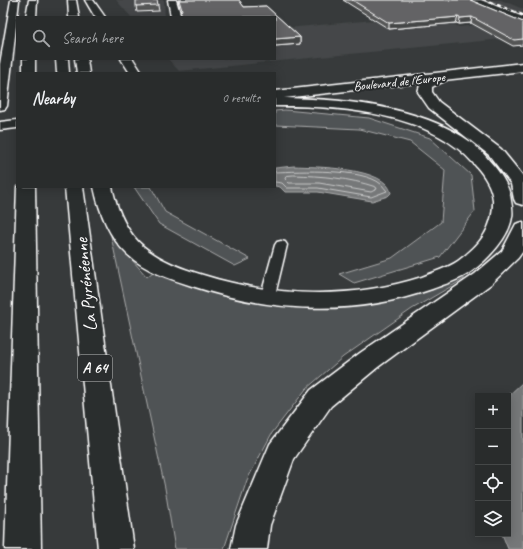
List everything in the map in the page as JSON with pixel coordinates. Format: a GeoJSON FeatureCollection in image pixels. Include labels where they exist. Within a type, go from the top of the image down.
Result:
{"type":"FeatureCollection","features":[{"type":"Feature","properties":{"kind":"main road"},"geometry":{"type":"LineString","coordinates":[[31,16],[33,0]]}},
{"type":"Feature","properties":{"kind":"main road"},"geometry":{"type":"LineString","coordinates":[[72,0],[74,16]]}},
{"type":"Feature","properties":{"kind":"main road"},"geometry":{"type":"LineString","coordinates":[[90,0],[99,16]]}},
{"type":"Feature","properties":{"kind":"main road"},"geometry":{"type":"LineString","coordinates":[[172,0],[176,16]]}},
{"type":"Feature","properties":{"kind":"main road"},"geometry":{"type":"LineString","coordinates":[[473,0],[523,20]]}},
{"type":"Feature","properties":{"kind":"main road"},"geometry":{"type":"LineString","coordinates":[[0,106],[9,2]]}},
{"type":"Feature","properties":{"kind":"main road"},"geometry":{"type":"LineString","coordinates":[[28,72],[29,60]]}},
{"type":"Feature","properties":{"kind":"main road"},"geometry":{"type":"LineString","coordinates":[[62,60],[62,72]]}},
{"type":"Feature","properties":{"kind":"main road"},"geometry":{"type":"LineString","coordinates":[[81,60],[83,72]]}},
{"type":"Feature","properties":{"kind":"main road"},"geometry":{"type":"LineString","coordinates":[[128,60],[135,72]]}},
{"type":"Feature","properties":{"kind":"main road","name":"Boulevard de l'Europe"},"geometry":{"type":"LineString","coordinates":[[276,95],[523,67]]}},
{"type":"Feature","properties":{"kind":"main road"},"geometry":{"type":"LineString","coordinates":[[443,77],[426,85],[425,92],[434,105],[495,152],[520,184],[523,199]]}},
{"type":"Feature","properties":{"kind":"main road"},"geometry":{"type":"LineString","coordinates":[[276,90],[315,90]]}},
{"type":"Feature","properties":{"kind":"main road"},"geometry":{"type":"LineString","coordinates":[[103,188],[106,202],[118,227],[136,251],[168,270],[213,287],[267,299],[326,301],[382,295],[425,284],[462,268],[492,240],[502,218],[502,194],[492,174],[466,147],[444,134],[421,124],[364,108],[305,102],[276,102]]}},
{"type":"Feature","properties":{"kind":"main road"},"geometry":{"type":"LineString","coordinates":[[0,126],[16,124]]}},
{"type":"Feature","properties":{"kind":"main road"},"geometry":{"type":"LineString","coordinates":[[23,549],[26,188]]}},
{"type":"Feature","properties":{"kind":"main road","name":"La Pyrénéenne"},"geometry":{"type":"LineString","coordinates":[[74,188],[116,549]]}},
{"type":"Feature","properties":{"kind":"main road"},"geometry":{"type":"LineString","coordinates":[[249,549],[254,525],[281,453],[321,398],[369,360],[483,279],[510,254],[523,228]]}},
{"type":"Feature","properties":{"kind":"lane"},"geometry":{"type":"LineString","coordinates":[[267,299],[280,245]]}},
{"type":"Feature","properties":{"kind":"shaded area"},"geometry":{"type":"Polygon","coordinates":[[[116,0],[164,0],[165,16],[130,16],[116,0]]]}},
{"type":"Feature","properties":{"kind":"shaded area"},"geometry":{"type":"Polygon","coordinates":[[[353,0],[501,0],[523,9],[523,37],[179,71],[169,60],[276,60],[276,29],[374,20],[353,0]],[[440,16],[459,27],[516,21],[440,16]]]}},
{"type":"Feature","properties":{"kind":"shaded area"},"geometry":{"type":"Polygon","coordinates":[[[285,110],[369,118],[430,138],[471,175],[475,211],[440,257],[354,283],[339,274],[392,258],[441,222],[445,170],[410,142],[359,129],[276,125],[276,111],[285,110]]]}},
{"type":"Feature","properties":{"kind":"shaded area"},"geometry":{"type":"Polygon","coordinates":[[[135,188],[152,188],[165,212],[250,259],[235,266],[159,224],[135,188]]]}},
{"type":"Feature","properties":{"kind":"shaded area"},"geometry":{"type":"Polygon","coordinates":[[[111,236],[147,277],[154,271],[192,286],[253,302],[296,304],[464,274],[464,279],[412,309],[343,357],[306,389],[272,433],[247,480],[224,549],[175,549],[165,488],[111,236]]]}},
{"type":"Feature","properties":{"kind":"water"},"geometry":{"type":"Polygon","coordinates":[[[294,166],[333,168],[364,173],[387,184],[391,193],[388,196],[372,201],[318,192],[285,192],[280,187],[276,186],[276,168],[294,166]]]}},
{"type":"Feature","properties":{"kind":"water"},"geometry":{"type":"Polygon","coordinates":[[[523,382],[523,549],[508,549],[503,537],[511,537],[511,393],[523,382]]]}},
{"type":"Feature","properties":{"kind":"building"},"geometry":{"type":"Polygon","coordinates":[[[136,0],[157,0],[158,5],[136,6],[136,0]]]}},
{"type":"Feature","properties":{"kind":"building"},"geometry":{"type":"Polygon","coordinates":[[[179,0],[239,0],[244,7],[266,6],[300,37],[276,39],[276,16],[182,16],[180,12],[182,10],[179,0]]]}},
{"type":"Feature","properties":{"kind":"building"},"geometry":{"type":"Polygon","coordinates":[[[352,0],[470,0],[523,22],[523,39],[514,40],[472,17],[389,23],[352,0]]]}},
{"type":"Feature","properties":{"kind":"railway"},"geometry":{"type":"LineString","coordinates":[[486,0],[523,15]]}}]}
